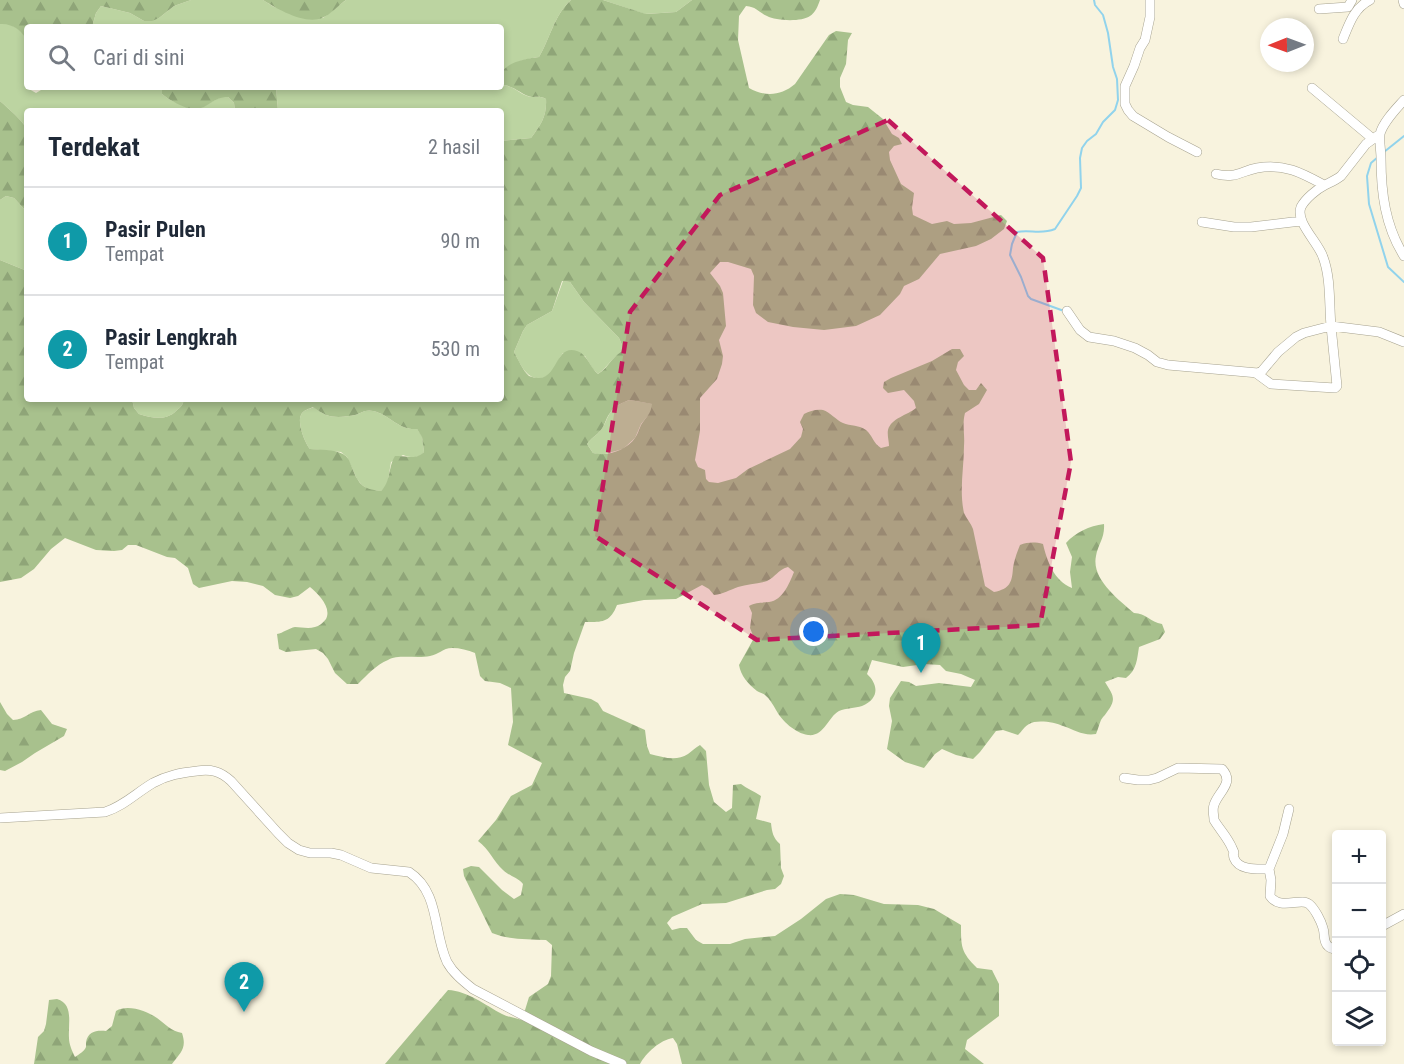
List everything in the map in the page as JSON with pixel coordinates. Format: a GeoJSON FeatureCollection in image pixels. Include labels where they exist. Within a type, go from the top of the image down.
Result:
{"type":"FeatureCollection","features":[{"type":"Feature","properties":{"kind":"street"},"geometry":{"type":"LineString","coordinates":[[1150,0],[1147,33],[1125,86],[1125,104],[1133,116],[1197,152]]}},
{"type":"Feature","properties":{"kind":"street"},"geometry":{"type":"LineString","coordinates":[[1319,9],[1342,9],[1348,7],[1352,0]]}},
{"type":"Feature","properties":{"kind":"street"},"geometry":{"type":"LineString","coordinates":[[1343,39],[1354,15],[1364,1]]}},
{"type":"Feature","properties":{"kind":"street"},"geometry":{"type":"LineString","coordinates":[[1312,88],[1378,138],[1381,185],[1387,217],[1404,256]]}},
{"type":"Feature","properties":{"kind":"street"},"geometry":{"type":"LineString","coordinates":[[1256,373],[1271,384],[1335,388],[1337,386],[1324,261],[1321,251],[1301,221],[1300,213],[1306,200],[1324,185],[1341,176],[1366,144],[1378,138],[1404,100]]}},
{"type":"Feature","properties":{"kind":"street"},"geometry":{"type":"LineString","coordinates":[[1216,174],[1223,176],[1239,174],[1262,167],[1287,168],[1324,185]]}},
{"type":"Feature","properties":{"kind":"street"},"geometry":{"type":"LineString","coordinates":[[1202,222],[1251,228],[1301,221]]}},
{"type":"Feature","properties":{"kind":"street"},"geometry":{"type":"LineString","coordinates":[[1067,311],[1080,330],[1092,339],[1114,341],[1135,348],[1163,365],[1262,372],[1278,352],[1296,337],[1331,326],[1379,332],[1404,342]]}},
{"type":"Feature","properties":{"kind":"street"},"geometry":{"type":"LineString","coordinates":[[1124,778],[1149,780],[1178,768],[1222,769],[1227,775],[1227,782],[1214,804],[1214,820],[1233,849],[1237,862],[1251,869],[1269,869]]}},
{"type":"Feature","properties":{"kind":"street"},"geometry":{"type":"LineString","coordinates":[[0,818],[105,812],[118,808],[153,783],[176,773],[218,771],[224,774],[278,833],[298,850],[310,854],[331,853],[371,868],[409,872],[420,881],[430,898],[447,962],[461,979],[473,989],[591,1051],[622,1064]]}},
{"type":"Feature","properties":{"kind":"street"},"geometry":{"type":"LineString","coordinates":[[1289,809],[1283,834],[1269,869],[1270,898],[1289,904],[1303,902],[1309,904],[1320,920],[1325,943],[1332,948]]}},
{"type":"Feature","properties":{"kind":"street"},"geometry":{"type":"LineString","coordinates":[[1386,924],[1404,914]]}},
{"type":"Feature","properties":{"kind":"highlighted area"},"geometry":{"type":"Polygon","coordinates":[[[888,120],[1043,258],[1071,462],[1040,625],[757,640],[595,536],[630,312],[720,195],[888,120]]]}},
{"type":"Feature","properties":{"kind":"green space"},"geometry":{"type":"Polygon","coordinates":[[[0,0],[191,0],[174,6],[152,21],[144,21],[130,13],[101,6],[93,24],[24,24],[24,37],[17,29],[0,24],[0,0]]]}},
{"type":"Feature","properties":{"kind":"green space"},"geometry":{"type":"Polygon","coordinates":[[[191,0],[263,0],[274,7],[323,18],[346,0],[571,0],[556,20],[539,57],[523,60],[504,71],[504,24],[93,24],[101,6],[130,13],[144,21],[159,18],[174,6],[191,0]]]}},
{"type":"Feature","properties":{"kind":"green space"},"geometry":{"type":"Polygon","coordinates":[[[263,0],[346,0],[328,15],[315,20],[291,15],[263,0]]]}},
{"type":"Feature","properties":{"kind":"green space"},"geometry":{"type":"Polygon","coordinates":[[[571,0],[603,0],[646,14],[676,12],[692,0],[820,0],[812,15],[795,20],[771,18],[746,6],[739,16],[738,40],[749,88],[761,93],[773,94],[790,88],[829,35],[836,31],[852,33],[848,40],[846,64],[840,78],[840,87],[846,102],[868,107],[883,119],[892,134],[899,138],[902,144],[894,146],[889,152],[890,160],[901,184],[914,193],[913,215],[932,224],[947,221],[954,224],[971,223],[1001,215],[1007,221],[1004,229],[991,239],[976,246],[940,254],[919,279],[904,286],[900,294],[880,315],[856,326],[824,330],[768,322],[756,313],[753,305],[754,276],[751,269],[720,262],[710,273],[723,293],[726,326],[719,340],[723,356],[722,364],[717,379],[700,398],[700,431],[695,460],[698,467],[705,470],[706,479],[709,482],[718,483],[736,478],[748,469],[790,449],[801,437],[803,429],[800,422],[804,414],[818,410],[826,411],[843,423],[864,428],[881,448],[889,446],[890,426],[916,408],[914,401],[904,390],[888,393],[883,388],[884,382],[932,361],[952,349],[960,349],[964,356],[958,362],[956,370],[964,385],[969,390],[976,390],[981,383],[987,390],[979,404],[965,413],[962,487],[964,513],[973,529],[985,586],[994,592],[1007,587],[1011,581],[1020,545],[1034,543],[1043,544],[1049,564],[1056,575],[1060,581],[1072,588],[1070,572],[1072,557],[1066,543],[1083,530],[1104,524],[1096,556],[1096,565],[1102,581],[1134,613],[1142,614],[1162,624],[1165,632],[1160,639],[1139,647],[1137,660],[1130,675],[1126,678],[1118,677],[1105,682],[1113,700],[1096,734],[1083,733],[1051,722],[1032,722],[1018,735],[1003,730],[996,731],[973,759],[942,749],[924,768],[905,762],[887,749],[892,721],[890,698],[901,681],[916,686],[939,683],[971,687],[975,680],[946,671],[940,665],[924,664],[903,667],[872,660],[867,674],[875,687],[872,700],[862,706],[839,711],[818,733],[808,735],[798,732],[789,726],[767,697],[748,683],[739,665],[754,638],[750,628],[752,613],[749,606],[774,601],[782,595],[794,572],[788,567],[767,581],[741,586],[724,593],[714,595],[702,585],[676,599],[644,600],[617,605],[605,620],[585,622],[570,671],[563,685],[564,693],[591,699],[598,703],[603,711],[645,730],[650,754],[679,758],[700,745],[706,751],[709,785],[714,802],[726,812],[732,808],[733,785],[741,784],[761,796],[756,819],[771,823],[773,835],[780,844],[781,868],[784,876],[781,884],[775,889],[726,903],[702,904],[672,917],[667,923],[672,930],[687,928],[696,940],[703,944],[730,944],[745,939],[775,936],[826,899],[840,894],[854,895],[884,904],[918,905],[934,909],[961,925],[962,944],[968,958],[977,968],[992,970],[999,984],[999,1016],[967,1040],[965,1049],[984,1064],[682,1064],[677,1044],[673,1038],[663,1041],[654,1048],[640,1064],[385,1064],[448,990],[469,996],[502,1014],[522,1020],[529,997],[548,984],[551,976],[552,945],[546,940],[512,938],[492,933],[464,876],[463,869],[471,866],[479,867],[514,899],[521,895],[523,884],[503,870],[478,841],[496,820],[511,796],[532,785],[542,763],[508,745],[513,722],[511,688],[500,683],[485,681],[480,676],[475,653],[452,648],[430,656],[392,658],[376,667],[358,684],[347,684],[335,673],[323,653],[316,649],[286,652],[279,649],[277,634],[295,627],[315,627],[326,619],[326,605],[310,587],[298,596],[290,598],[275,595],[263,586],[247,582],[232,581],[199,588],[193,584],[188,568],[175,558],[136,545],[128,545],[122,550],[114,551],[96,550],[65,538],[51,549],[34,569],[21,578],[0,582],[0,260],[24,270],[24,402],[133,402],[139,414],[159,418],[172,414],[183,402],[504,402],[504,141],[531,138],[543,120],[546,99],[528,96],[504,85],[504,70],[526,59],[539,57],[556,20],[571,0]],[[562,281],[552,311],[527,325],[523,331],[514,352],[529,376],[545,377],[564,352],[570,350],[583,355],[598,374],[621,352],[622,345],[619,338],[584,302],[570,282],[562,281]],[[630,400],[612,411],[601,430],[587,444],[593,453],[616,452],[627,446],[636,436],[652,404],[630,400]],[[313,407],[303,412],[300,419],[302,433],[310,449],[331,450],[345,455],[358,481],[369,489],[381,491],[388,479],[395,456],[414,457],[424,452],[422,437],[417,429],[399,425],[379,413],[368,410],[352,416],[336,417],[326,415],[313,407]]]}},
{"type":"Feature","properties":{"kind":"green space"},"geometry":{"type":"Polygon","coordinates":[[[603,0],[692,0],[676,12],[645,14],[603,0]]]}},
{"type":"Feature","properties":{"kind":"green space"},"geometry":{"type":"Polygon","coordinates":[[[6,23],[14,26],[24,36],[24,90],[36,93],[41,90],[162,90],[162,94],[170,100],[195,108],[24,108],[24,125],[0,101],[0,24],[6,23]]]}},
{"type":"Feature","properties":{"kind":"green space"},"geometry":{"type":"Polygon","coordinates":[[[504,85],[525,95],[546,99],[543,120],[531,138],[504,141],[504,108],[278,108],[276,90],[504,90],[504,85]]]}},
{"type":"Feature","properties":{"kind":"green space"},"geometry":{"type":"Polygon","coordinates":[[[162,90],[276,90],[278,108],[235,108],[234,103],[228,97],[201,108],[189,108],[162,94],[162,90]]]}},
{"type":"Feature","properties":{"kind":"green space"},"geometry":{"type":"Polygon","coordinates":[[[220,97],[228,97],[234,103],[235,108],[201,108],[220,97]]]}},
{"type":"Feature","properties":{"kind":"green space"},"geometry":{"type":"Polygon","coordinates":[[[0,101],[24,125],[24,209],[14,198],[6,196],[0,200],[0,101]]]}},
{"type":"Feature","properties":{"kind":"green space"},"geometry":{"type":"Polygon","coordinates":[[[6,196],[14,198],[24,209],[24,270],[0,260],[0,200],[6,196]]]}},
{"type":"Feature","properties":{"kind":"green space"},"geometry":{"type":"Polygon","coordinates":[[[563,281],[570,282],[584,302],[619,338],[622,345],[621,353],[598,374],[585,356],[563,353],[550,374],[543,378],[536,378],[527,374],[514,352],[527,325],[552,311],[563,281]]]}},
{"type":"Feature","properties":{"kind":"green space"},"geometry":{"type":"Polygon","coordinates":[[[630,400],[653,404],[651,412],[641,424],[635,438],[623,449],[601,455],[593,453],[587,444],[601,430],[614,409],[630,400]]]}},
{"type":"Feature","properties":{"kind":"green space"},"geometry":{"type":"Polygon","coordinates":[[[133,402],[183,402],[182,406],[172,414],[159,418],[139,414],[133,402]]]}},
{"type":"Feature","properties":{"kind":"green space"},"geometry":{"type":"Polygon","coordinates":[[[314,407],[332,417],[352,416],[368,410],[379,413],[399,425],[417,429],[422,436],[424,452],[414,457],[403,455],[391,462],[387,486],[381,491],[369,490],[357,479],[347,457],[341,452],[310,449],[308,446],[302,433],[300,419],[303,412],[314,407]]]}},
{"type":"Feature","properties":{"kind":"green space"},"geometry":{"type":"Polygon","coordinates":[[[0,702],[13,720],[41,710],[52,724],[67,729],[64,736],[22,762],[5,771],[0,770],[0,702]]]}},
{"type":"Feature","properties":{"kind":"green space"},"geometry":{"type":"Polygon","coordinates":[[[57,999],[66,1005],[68,1010],[69,1040],[75,1057],[85,1049],[87,1038],[91,1033],[106,1031],[112,1026],[116,1011],[126,1008],[148,1013],[171,1029],[182,1033],[184,1042],[182,1050],[172,1064],[34,1064],[38,1037],[44,1031],[46,1024],[49,1000],[57,999]]]}},
{"type":"Feature","properties":{"kind":"waterway"},"geometry":{"type":"LineString","coordinates":[[1064,311],[1028,296],[1010,255],[1017,232],[1045,232],[1055,229],[1081,188],[1082,148],[1115,110],[1118,100],[1117,79],[1103,15],[1094,0]]}},
{"type":"Feature","properties":{"kind":"waterway"},"geometry":{"type":"LineString","coordinates":[[1384,152],[1404,136]]}},
{"type":"Feature","properties":{"kind":"waterway"},"geometry":{"type":"LineString","coordinates":[[1378,157],[1371,163],[1367,176],[1369,204],[1388,267],[1404,282]]}},
{"type":"Feature","properties":{"kind":"place","name":"Pasir Pulen"},"geometry":{"type":"Point","coordinates":[921,673]}},
{"type":"Feature","properties":{"kind":"place","name":"Pasir Lengkrah"},"geometry":{"type":"Point","coordinates":[244,1012]}}]}
